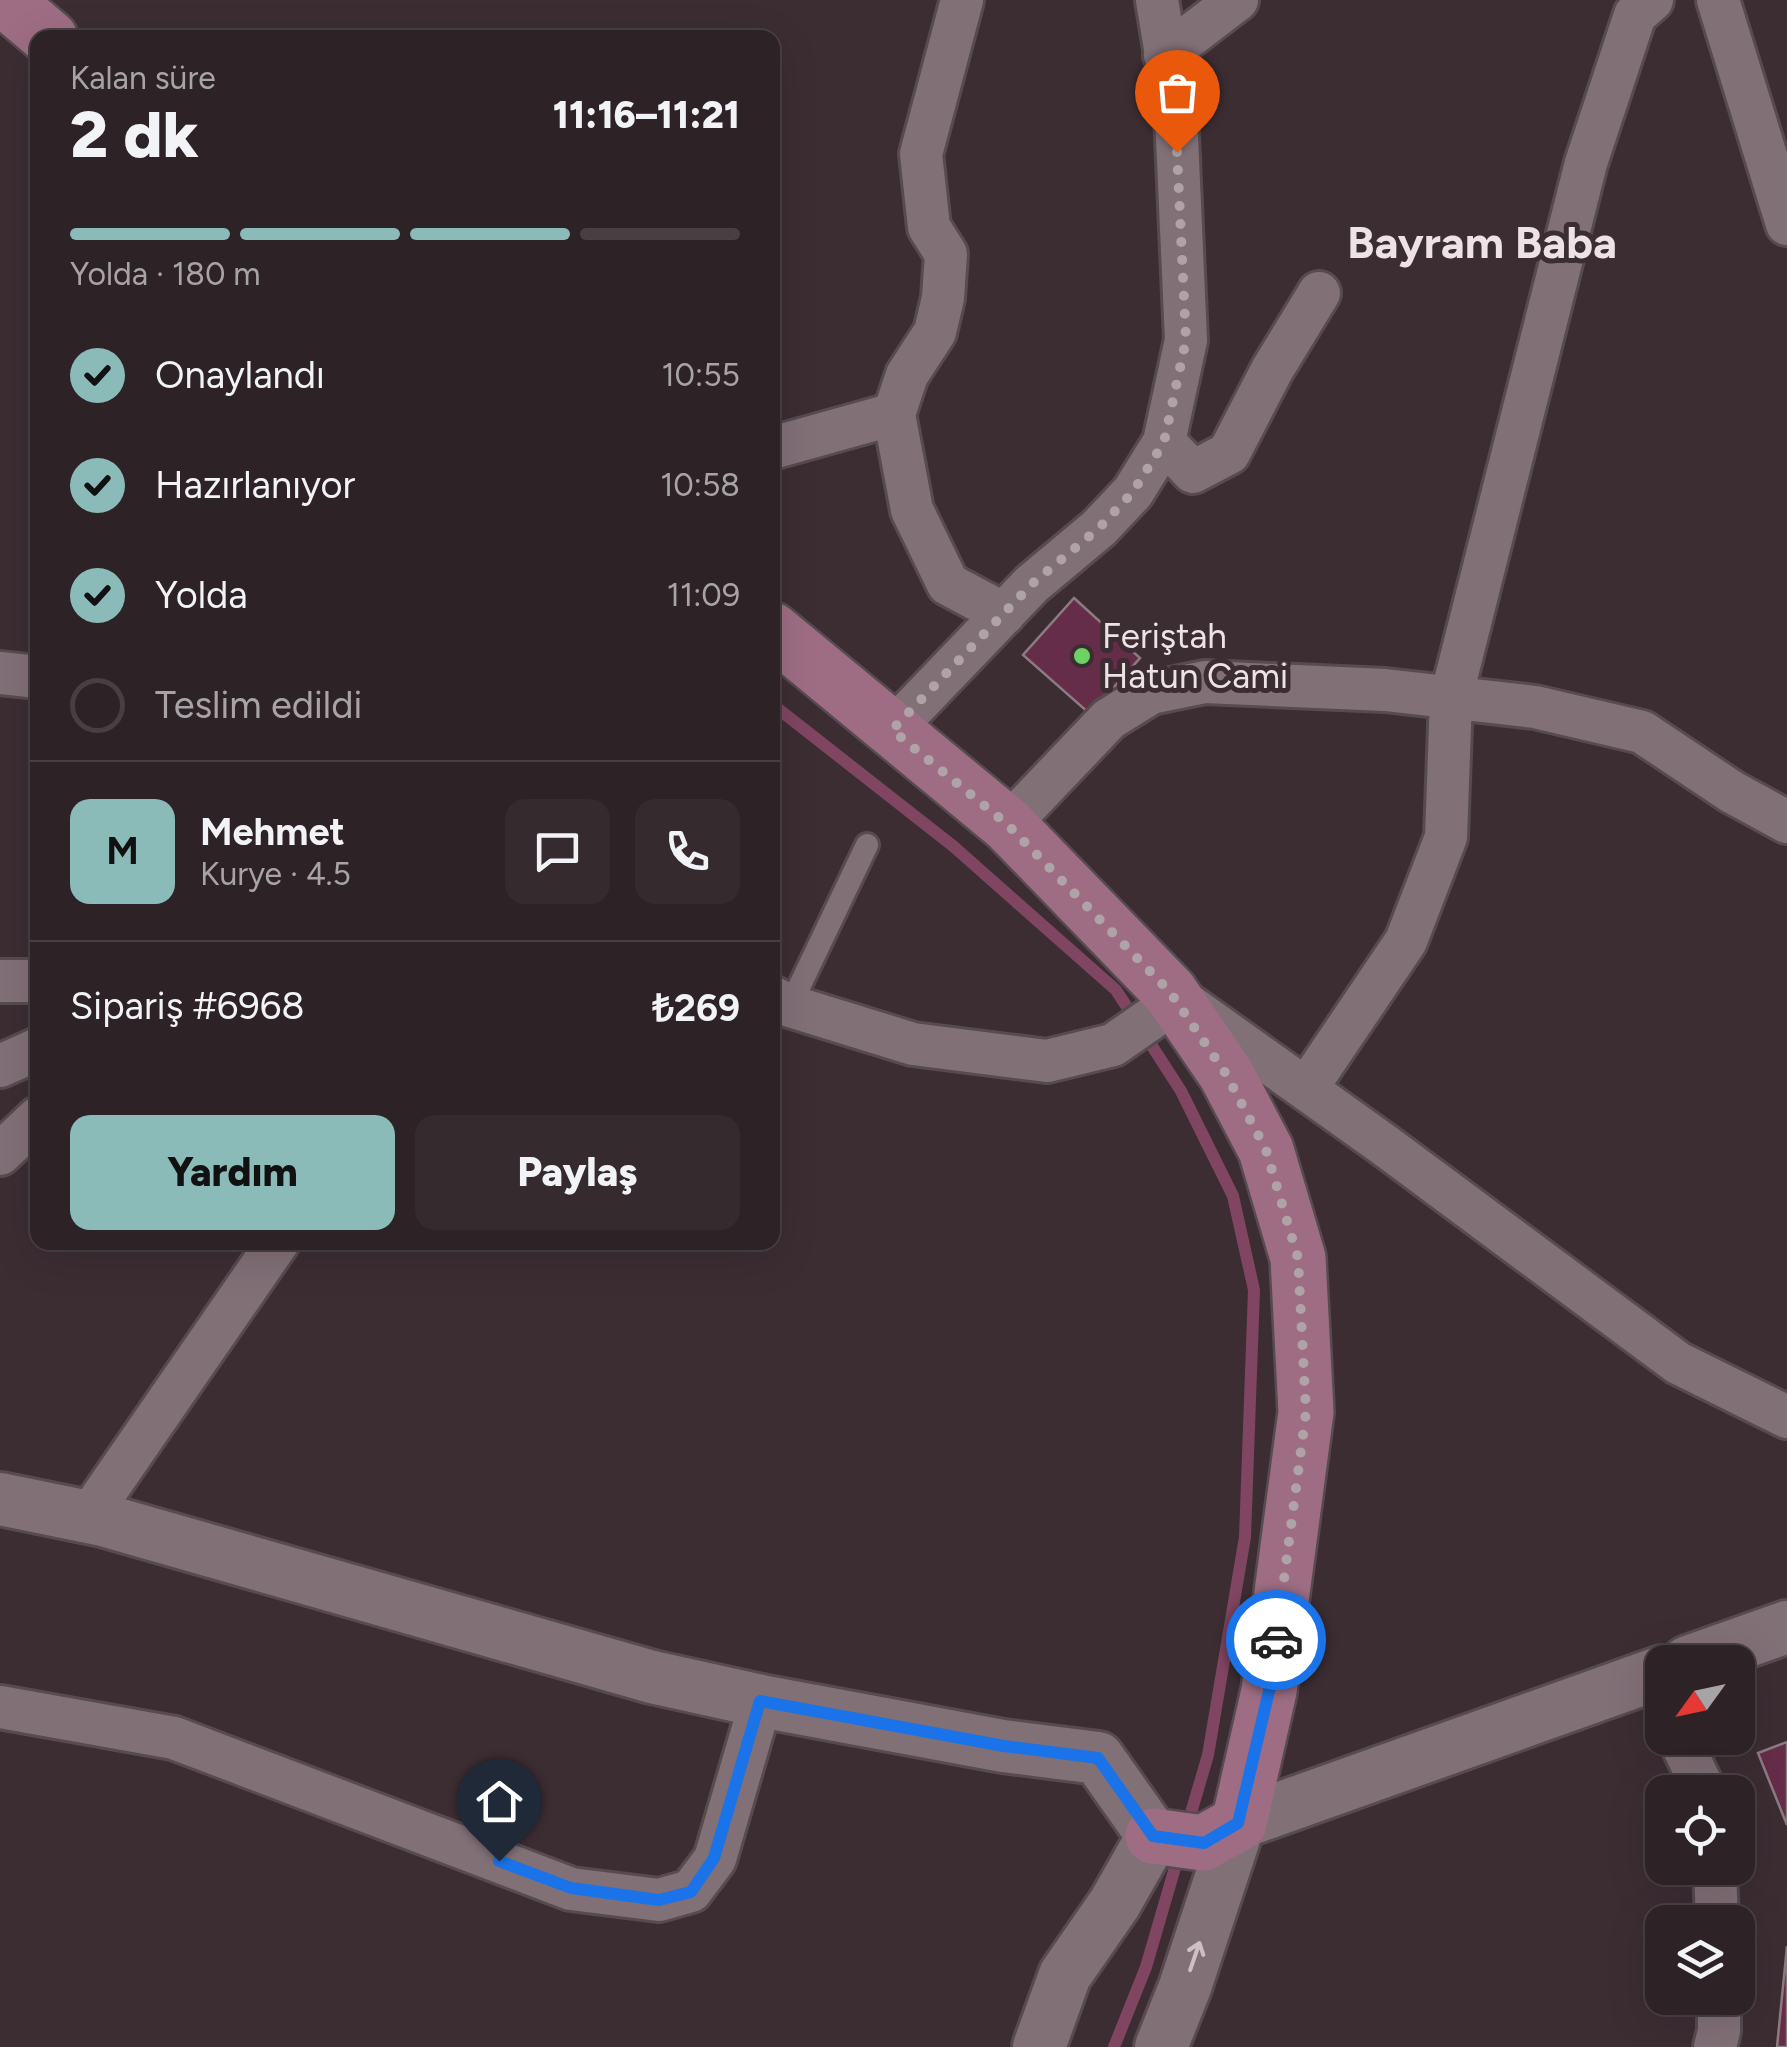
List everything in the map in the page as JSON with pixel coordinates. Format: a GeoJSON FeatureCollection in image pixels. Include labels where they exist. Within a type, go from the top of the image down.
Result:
{"type":"FeatureCollection","features":[{"type":"Feature","properties":{"kind":"main road"},"geometry":{"type":"LineString","coordinates":[[4,0],[40,30]]}},
{"type":"Feature","properties":{"kind":"main road"},"geometry":{"type":"LineString","coordinates":[[780,637],[1008,825],[1226,1074],[1266,1150],[1298,1258],[1306,1412],[1269,1691],[1198,1834]]}},
{"type":"Feature","properties":{"kind":"street"},"geometry":{"type":"LineString","coordinates":[[962,0],[920,154],[929,227],[946,254],[943,298],[935,332],[907,374],[894,414],[912,510],[948,584],[1004,614]]}},
{"type":"Feature","properties":{"kind":"street"},"geometry":{"type":"LineString","coordinates":[[892,730],[1032,584],[1099,528],[1133,492],[1164,442],[1186,340],[1176,115],[1156,0]]}},
{"type":"Feature","properties":{"kind":"street"},"geometry":{"type":"LineString","coordinates":[[1165,55],[1237,0]]}},
{"type":"Feature","properties":{"kind":"street"},"geometry":{"type":"LineString","coordinates":[[1306,1089],[1406,941],[1446,836],[1451,698],[1586,163],[1635,14],[1652,0]]}},
{"type":"Feature","properties":{"kind":"street"},"geometry":{"type":"LineString","coordinates":[[1718,0],[1787,224]]}},
{"type":"Feature","properties":{"kind":"street"},"geometry":{"type":"LineString","coordinates":[[1164,442],[1193,472],[1229,453],[1272,370],[1319,293]]}},
{"type":"Feature","properties":{"kind":"street"},"geometry":{"type":"LineString","coordinates":[[780,446],[894,414]]}},
{"type":"Feature","properties":{"kind":"street"},"geometry":{"type":"LineString","coordinates":[[0,673],[30,676]]}},
{"type":"Feature","properties":{"kind":"street"},"geometry":{"type":"LineString","coordinates":[[1008,825],[1109,719],[1152,693],[1205,682],[1385,690],[1535,707],[1642,732],[1732,792],[1787,822]]}},
{"type":"Feature","properties":{"kind":"street"},"geometry":{"type":"LineString","coordinates":[[0,981],[30,982]]}},
{"type":"Feature","properties":{"kind":"street"},"geometry":{"type":"LineString","coordinates":[[781,1002],[912,1044],[1047,1061],[1112,1045],[1164,1002],[1306,1089],[1678,1362],[1787,1417]]}},
{"type":"Feature","properties":{"kind":"street"},"geometry":{"type":"LineString","coordinates":[[0,1066],[30,1053]]}},
{"type":"Feature","properties":{"kind":"street"},"geometry":{"type":"LineString","coordinates":[[0,1154],[30,1126]]}},
{"type":"Feature","properties":{"kind":"street"},"geometry":{"type":"LineString","coordinates":[[88,1517],[272,1250]]}},
{"type":"Feature","properties":{"kind":"street"},"geometry":{"type":"LineString","coordinates":[[1,1499],[88,1517],[652,1677],[1004,1746],[1098,1758],[1198,1834]]}},
{"type":"Feature","properties":{"kind":"street"},"geometry":{"type":"LineString","coordinates":[[1744,1645],[1787,1627]]}},
{"type":"Feature","properties":{"kind":"street"},"geometry":{"type":"LineString","coordinates":[[1039,2047],[1065,1975],[1116,1903],[1198,1834],[1645,1685]]}},
{"type":"Feature","properties":{"kind":"street"},"geometry":{"type":"LineString","coordinates":[[0,1707],[174,1738],[571,1888],[659,1900],[691,1892],[714,1858],[760,1701]]}},
{"type":"Feature","properties":{"kind":"street"},"geometry":{"type":"LineString","coordinates":[[1161,2047],[1185,1987],[1198,1834]]}},
{"type":"Feature","properties":{"kind":"street"},"geometry":{"type":"LineString","coordinates":[[1716,2047],[1719,2015]]}},
{"type":"Feature","properties":{"kind":"lane"},"geometry":{"type":"LineString","coordinates":[[781,1002],[867,845]]}},
{"type":"Feature","properties":{"kind":"building","name":"Feriştah Hatun Cami"},"geometry":{"type":"Polygon","coordinates":[[[1074,598],[1140,658],[1090,714],[1023,655],[1074,598]]]}},
{"type":"Feature","properties":{"kind":"building"},"geometry":{"type":"Polygon","coordinates":[[[1787,1742],[1787,1825],[1758,1753],[1787,1742]]]}},
{"type":"Feature","properties":{"kind":"building"},"geometry":{"type":"Polygon","coordinates":[[[1787,1946],[1787,2047],[1777,2047],[1787,1946]]]}},
{"type":"Feature","properties":{"kind":"waterway"},"geometry":{"type":"LineString","coordinates":[[780,710],[953,846],[1116,990],[1181,1091],[1233,1196],[1254,1290],[1245,1537],[1208,1755],[1186,1830]]}},
{"type":"Feature","properties":{"kind":"waterway"},"geometry":{"type":"LineString","coordinates":[[1114,2047],[1146,1967],[1179,1854]]}},
{"type":"Feature","properties":{"kind":"way so far"},"geometry":{"type":"LineString","coordinates":[[1177,152],[1186,340],[1164,442],[1133,492],[1099,528],[1032,584],[892,730],[1008,825],[1170,992],[1226,1074],[1266,1150],[1298,1258],[1306,1412],[1276,1640]]}},
{"type":"Feature","properties":{"kind":"place","name":"Feriştah Hatun Cami"},"geometry":{"type":"Point","coordinates":[1082,656]}},
{"type":"Feature","properties":{"kind":"district","name":"Bayram Baba"},"geometry":{"type":"Point","coordinates":[1482,242]}},
{"type":"Feature","properties":{"kind":"route"},"geometry":{"type":"LineString","coordinates":[[499,1861],[571,1888],[659,1900],[691,1892],[714,1858],[760,1701],[1004,1746],[1098,1758],[1153,1836],[1204,1843],[1238,1823],[1269,1691],[1276,1640]]}}]}
